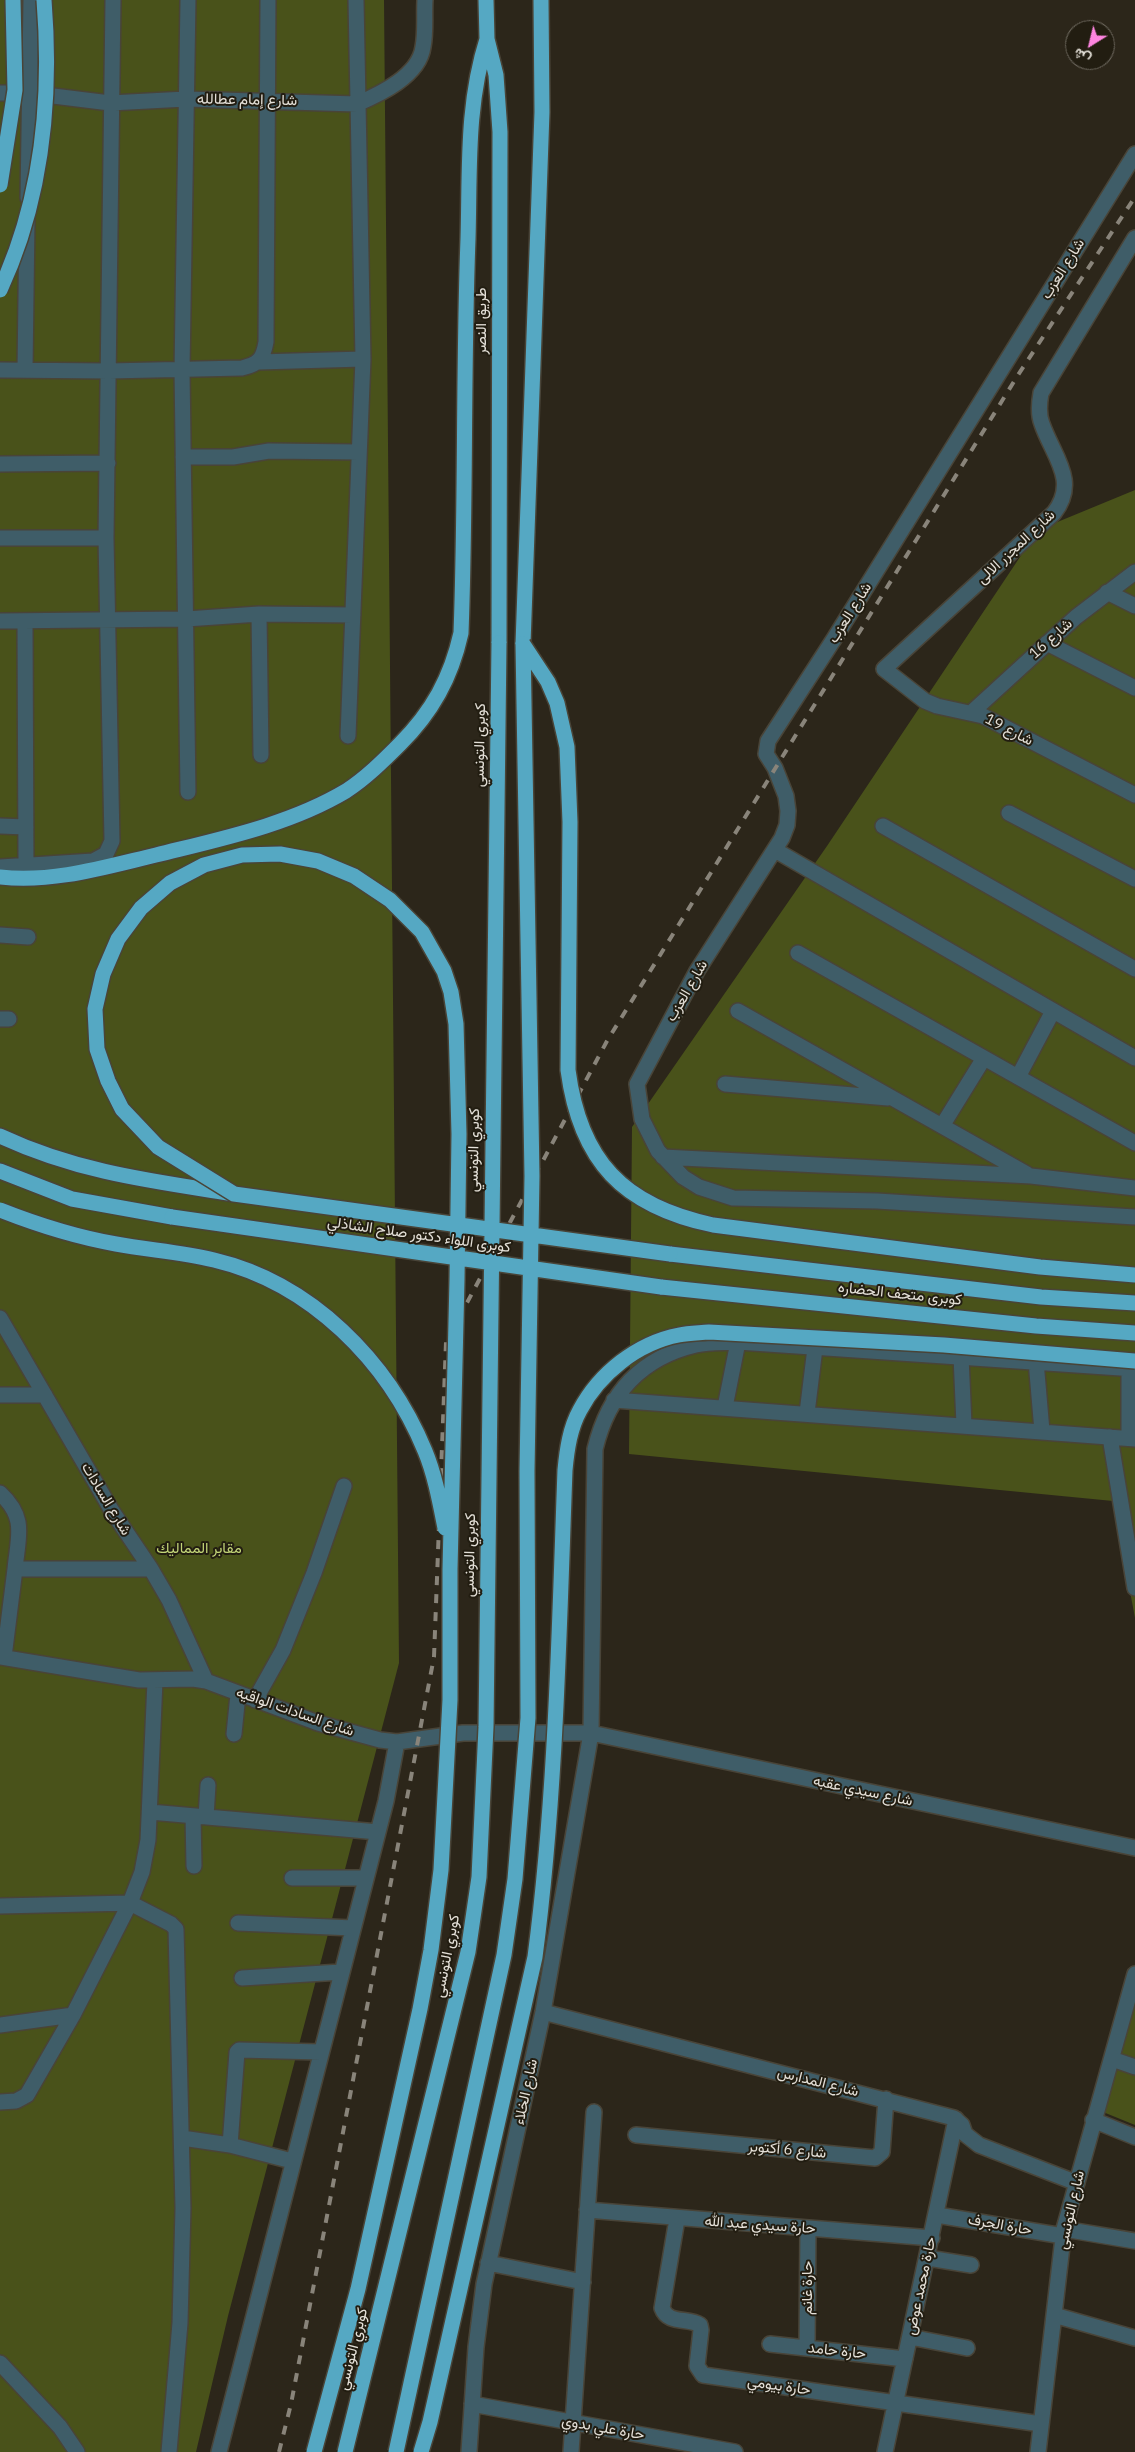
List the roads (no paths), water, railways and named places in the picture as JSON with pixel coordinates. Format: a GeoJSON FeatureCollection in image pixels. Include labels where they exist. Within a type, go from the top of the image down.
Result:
{"type":"FeatureCollection","features":[{"type":"Feature","properties":{"kind":"highway"},"geometry":{"type":"LineString","coordinates":[[0,185],[15,90],[13,0]]}},
{"type":"Feature","properties":{"kind":"highway"},"geometry":{"type":"LineString","coordinates":[[0,290],[21,238],[40,154],[46,116],[48,71],[44,0]]}},
{"type":"Feature","properties":{"kind":"highway","name":"طريق النصر"},"geometry":{"type":"LineString","coordinates":[[486,0],[487,40],[496,76],[500,132],[499,643]]}},
{"type":"Feature","properties":{"kind":"highway"},"geometry":{"type":"LineString","coordinates":[[396,2452],[504,1955],[515,1879],[528,1718],[527,1471],[532,1176],[523,644],[542,112],[541,0]]}},
{"type":"Feature","properties":{"kind":"highway"},"geometry":{"type":"LineString","coordinates":[[0,877],[17,879],[60,876],[122,864],[218,840],[322,804],[373,772],[411,733],[443,688],[455,662],[461,633],[464,323],[470,130],[474,84],[487,40]]}},
{"type":"Feature","properties":{"kind":"highway","name":"كوبري التونسي"},"geometry":{"type":"LineString","coordinates":[[345,2452],[468,1952],[479,1877],[486,1727],[499,643]]}},
{"type":"Feature","properties":{"kind":"highway"},"geometry":{"type":"LineString","coordinates":[[523,644],[548,682],[557,703],[567,747],[570,822],[568,1070],[572,1103],[583,1134],[600,1161],[623,1186],[650,1205],[665,1212],[681,1218],[713,1225],[1040,1267],[1135,1275]]}},
{"type":"Feature","properties":{"kind":"highway"},"geometry":{"type":"LineString","coordinates":[[234,1194],[158,1147],[122,1109],[108,1081],[97,1050],[95,1009],[103,974],[118,939],[141,908],[170,883],[179,878],[204,865],[242,855],[280,854],[318,861],[354,876],[390,900],[406,915],[434,951],[444,971],[451,992],[456,1024],[459,1134],[450,1569],[450,1700],[445,1816],[431,1950],[420,2009],[358,2289],[314,2452]]}},
{"type":"Feature","properties":{"kind":"highway","name":"كوبرى اللواء دكتور صلاح الشاذلي"},"geometry":{"type":"LineString","coordinates":[[0,1136],[51,1158],[93,1170],[234,1194],[670,1254]]}},
{"type":"Feature","properties":{"kind":"highway","name":"كوبرى اللواء دكتور صلاح الشاذلي"},"geometry":{"type":"LineString","coordinates":[[0,1171],[72,1199],[172,1217],[661,1287]]}},
{"type":"Feature","properties":{"kind":"highway"},"geometry":{"type":"LineString","coordinates":[[0,1210],[66,1233],[115,1244],[214,1260],[252,1272],[283,1288],[343,1331],[378,1369],[397,1395],[426,1452],[441,1510],[450,1569]]}},
{"type":"Feature","properties":{"kind":"highway","name":"كوبرى متحف الحضاره"},"geometry":{"type":"LineString","coordinates":[[670,1254],[1041,1296],[1135,1303]]}},
{"type":"Feature","properties":{"kind":"highway","name":"كوبرى متحف الحضاره"},"geometry":{"type":"LineString","coordinates":[[661,1287],[1036,1326],[1135,1333]]}},
{"type":"Feature","properties":{"kind":"highway"},"geometry":{"type":"LineString","coordinates":[[421,2452],[432,2412],[536,1957],[545,1880],[552,1785],[565,1470],[569,1441],[584,1404],[597,1384],[620,1362],[647,1345],[678,1335],[709,1332],[944,1346],[1133,1367]]}},
{"type":"Feature","properties":{"kind":"street"},"geometry":{"type":"LineString","coordinates":[[25,370],[30,0]]}},
{"type":"Feature","properties":{"kind":"street"},"geometry":{"type":"LineString","coordinates":[[0,867],[26,867],[94,861],[100,859],[110,848],[106,538],[110,103],[113,0]]}},
{"type":"Feature","properties":{"kind":"street"},"geometry":{"type":"LineString","coordinates":[[188,0],[182,370],[188,792]]}},
{"type":"Feature","properties":{"kind":"street"},"geometry":{"type":"LineString","coordinates":[[259,362],[263,356],[266,342],[269,100],[268,0]]}},
{"type":"Feature","properties":{"kind":"street"},"geometry":{"type":"LineString","coordinates":[[348,736],[363,359],[356,104],[356,0]]}},
{"type":"Feature","properties":{"kind":"street","name":"شارع إمام عطالله"},"geometry":{"type":"LineString","coordinates":[[0,93],[29,93],[110,103],[186,99],[356,104],[378,95],[413,68],[423,49],[425,0]]}},
{"type":"Feature","properties":{"kind":"street","name":"شارع العزب"},"geometry":{"type":"LineString","coordinates":[[663,1157],[649,1136],[642,1119],[637,1084],[697,971],[782,838],[788,811],[786,796],[775,768],[766,754],[768,740],[834,639],[1135,154]]}},
{"type":"Feature","properties":{"kind":"street","name":"شارع المجزر الالى"},"geometry":{"type":"LineString","coordinates":[[884,669],[1054,513],[1062,502],[1066,488],[1063,474],[1041,423],[1039,408],[1041,394],[1135,238]]}},
{"type":"Feature","properties":{"kind":"street"},"geometry":{"type":"LineString","coordinates":[[0,370],[182,370],[242,368],[259,362],[363,359]]}},
{"type":"Feature","properties":{"kind":"street"},"geometry":{"type":"LineString","coordinates":[[184,457],[233,457],[269,451],[359,452]]}},
{"type":"Feature","properties":{"kind":"street"},"geometry":{"type":"LineString","coordinates":[[0,464],[108,463]]}},
{"type":"Feature","properties":{"kind":"street"},"geometry":{"type":"LineString","coordinates":[[0,538],[106,538]]}},
{"type":"Feature","properties":{"kind":"street","name":"شارع 16"},"geometry":{"type":"LineString","coordinates":[[972,712],[1047,643],[1107,592],[1135,572]]}},
{"type":"Feature","properties":{"kind":"street"},"geometry":{"type":"LineString","coordinates":[[1107,592],[1135,606]]}},
{"type":"Feature","properties":{"kind":"street"},"geometry":{"type":"LineString","coordinates":[[0,622],[186,619],[259,614],[353,615]]}},
{"type":"Feature","properties":{"kind":"street"},"geometry":{"type":"LineString","coordinates":[[259,614],[261,755]]}},
{"type":"Feature","properties":{"kind":"street"},"geometry":{"type":"LineString","coordinates":[[25,621],[26,867]]}},
{"type":"Feature","properties":{"kind":"street"},"geometry":{"type":"LineString","coordinates":[[1047,643],[1135,688]]}},
{"type":"Feature","properties":{"kind":"street","name":"شارع 19"},"geometry":{"type":"LineString","coordinates":[[884,669],[925,701],[937,706],[972,712],[1135,795]]}},
{"type":"Feature","properties":{"kind":"street"},"geometry":{"type":"LineString","coordinates":[[1009,813],[1135,879]]}},
{"type":"Feature","properties":{"kind":"street"},"geometry":{"type":"LineString","coordinates":[[0,826],[26,827]]}},
{"type":"Feature","properties":{"kind":"street"},"geometry":{"type":"LineString","coordinates":[[883,826],[1135,969]]}},
{"type":"Feature","properties":{"kind":"street"},"geometry":{"type":"LineString","coordinates":[[775,850],[1135,1058]]}},
{"type":"Feature","properties":{"kind":"street"},"geometry":{"type":"LineString","coordinates":[[0,935],[28,936]]}},
{"type":"Feature","properties":{"kind":"street"},"geometry":{"type":"LineString","coordinates":[[798,953],[1135,1143]]}},
{"type":"Feature","properties":{"kind":"street"},"geometry":{"type":"LineString","coordinates":[[1018,1077],[1052,1011]]}},
{"type":"Feature","properties":{"kind":"street"},"geometry":{"type":"LineString","coordinates":[[738,1012],[1031,1176]]}},
{"type":"Feature","properties":{"kind":"street"},"geometry":{"type":"LineString","coordinates":[[942,1126],[984,1058]]}},
{"type":"Feature","properties":{"kind":"street"},"geometry":{"type":"LineString","coordinates":[[725,1084],[894,1098]]}},
{"type":"Feature","properties":{"kind":"street"},"geometry":{"type":"LineString","coordinates":[[663,1157],[1031,1176],[1135,1188]]}},
{"type":"Feature","properties":{"kind":"street"},"geometry":{"type":"LineString","coordinates":[[663,1157],[683,1177],[698,1187],[733,1198],[886,1201],[1135,1217]]}},
{"type":"Feature","properties":{"kind":"street","name":"شارع السادات"},"geometry":{"type":"LineString","coordinates":[[0,1318],[112,1511],[151,1569],[169,1600],[206,1682]]}},
{"type":"Feature","properties":{"kind":"street"},"geometry":{"type":"LineString","coordinates":[[725,1408],[738,1342]]}},
{"type":"Feature","properties":{"kind":"street","name":"شارع الخلاء"},"geometry":{"type":"LineString","coordinates":[[469,2452],[476,2347],[488,2263],[543,2012],[591,1733],[595,1449],[599,1431],[614,1400],[628,1382],[658,1359],[698,1345],[738,1342],[1133,1367]]}},
{"type":"Feature","properties":{"kind":"street"},"geometry":{"type":"LineString","coordinates":[[807,1413],[815,1348]]}},
{"type":"Feature","properties":{"kind":"street"},"geometry":{"type":"LineString","coordinates":[[960,1356],[964,1425]]}},
{"type":"Feature","properties":{"kind":"street"},"geometry":{"type":"LineString","coordinates":[[1036,1361],[1042,1431]]}},
{"type":"Feature","properties":{"kind":"street"},"geometry":{"type":"LineString","coordinates":[[614,1400],[807,1413],[1132,1439],[1133,1367]]}},
{"type":"Feature","properties":{"kind":"street"},"geometry":{"type":"LineString","coordinates":[[0,1395],[45,1395]]}},
{"type":"Feature","properties":{"kind":"street"},"geometry":{"type":"LineString","coordinates":[[1110,1437],[1135,1588]]}},
{"type":"Feature","properties":{"kind":"street"},"geometry":{"type":"LineString","coordinates":[[255,1700],[283,1650],[314,1572],[344,1486]]}},
{"type":"Feature","properties":{"kind":"street"},"geometry":{"type":"LineString","coordinates":[[0,1493],[19,1517],[2,1657]]}},
{"type":"Feature","properties":{"kind":"street"},"geometry":{"type":"LineString","coordinates":[[14,1569],[151,1569]]}},
{"type":"Feature","properties":{"kind":"street","name":"شارع السادات الواقيه"},"geometry":{"type":"LineString","coordinates":[[2,1657],[155,1681],[192,1679],[206,1682],[318,1723],[397,1742],[463,1733],[591,1733]]}},
{"type":"Feature","properties":{"kind":"street"},"geometry":{"type":"LineString","coordinates":[[0,2102],[16,2101],[27,2095],[73,2015],[130,1903],[142,1872],[148,1840],[150,1812],[155,1681]]}},
{"type":"Feature","properties":{"kind":"street"},"geometry":{"type":"LineString","coordinates":[[234,1734],[238,1694]]}},
{"type":"Feature","properties":{"kind":"street","name":"شارع سيدي عقبه"},"geometry":{"type":"LineString","coordinates":[[591,1733],[1135,1848]]}},
{"type":"Feature","properties":{"kind":"street"},"geometry":{"type":"LineString","coordinates":[[219,2452],[292,2161],[378,1832],[397,1742]]}},
{"type":"Feature","properties":{"kind":"street"},"geometry":{"type":"LineString","coordinates":[[194,1866],[200,1816],[208,1785]]}},
{"type":"Feature","properties":{"kind":"street"},"geometry":{"type":"LineString","coordinates":[[150,1812],[378,1832]]}},
{"type":"Feature","properties":{"kind":"street"},"geometry":{"type":"LineString","coordinates":[[292,1878],[366,1878]]}},
{"type":"Feature","properties":{"kind":"street"},"geometry":{"type":"LineString","coordinates":[[0,1906],[130,1903],[171,1924],[176,1929],[178,1935],[183,2208],[180,2323],[169,2452]]}},
{"type":"Feature","properties":{"kind":"street"},"geometry":{"type":"LineString","coordinates":[[238,1924],[353,1928]]}},
{"type":"Feature","properties":{"kind":"street"},"geometry":{"type":"LineString","coordinates":[[242,1978],[342,1972]]}},
{"type":"Feature","properties":{"kind":"street","name":"شارع التونسي"},"geometry":{"type":"LineString","coordinates":[[1038,2452],[1064,2232],[1093,2120],[1135,1974]]}},
{"type":"Feature","properties":{"kind":"street","name":"شارع المدارس"},"geometry":{"type":"LineString","coordinates":[[543,2012],[886,2099],[956,2119]]}},
{"type":"Feature","properties":{"kind":"street"},"geometry":{"type":"LineString","coordinates":[[0,2025],[73,2015]]}},
{"type":"Feature","properties":{"kind":"street"},"geometry":{"type":"LineString","coordinates":[[230,2145],[237,2052],[239,2050],[321,2052]]}},
{"type":"Feature","properties":{"kind":"street"},"geometry":{"type":"LineString","coordinates":[[1112,2059],[1135,2068]]}},
{"type":"Feature","properties":{"kind":"street","name":"شارع 6 أكتوبر"},"geometry":{"type":"LineString","coordinates":[[636,2135],[875,2158],[882,2152],[886,2099]]}},
{"type":"Feature","properties":{"kind":"street"},"geometry":{"type":"LineString","coordinates":[[571,2452],[594,2112]]}},
{"type":"Feature","properties":{"kind":"street"},"geometry":{"type":"LineString","coordinates":[[956,2119],[962,2125],[965,2134],[978,2146],[1077,2183]]}},
{"type":"Feature","properties":{"kind":"street","name":"حارة محمد عوض"},"geometry":{"type":"LineString","coordinates":[[885,2452],[928,2258],[956,2119]]}},
{"type":"Feature","properties":{"kind":"street"},"geometry":{"type":"LineString","coordinates":[[1093,2120],[1135,2137]]}},
{"type":"Feature","properties":{"kind":"street"},"geometry":{"type":"LineString","coordinates":[[182,2138],[230,2145],[292,2161]]}},
{"type":"Feature","properties":{"kind":"street","name":"حارة سيدي عبد الله"},"geometry":{"type":"LineString","coordinates":[[587,2210],[932,2238]]}},
{"type":"Feature","properties":{"kind":"street","name":"حارة الجرف"},"geometry":{"type":"LineString","coordinates":[[937,2215],[1135,2241]]}},
{"type":"Feature","properties":{"kind":"street","name":"حارة بيومي"},"geometry":{"type":"LineString","coordinates":[[677,2218],[662,2308],[664,2313],[672,2319],[700,2325],[701,2330],[696,2362],[700,2372],[707,2376],[1041,2424]]}},
{"type":"Feature","properties":{"kind":"street","name":"حارة غانم"},"geometry":{"type":"LineString","coordinates":[[807,2348],[808,2228]]}},
{"type":"Feature","properties":{"kind":"street"},"geometry":{"type":"LineString","coordinates":[[928,2258],[971,2265]]}},
{"type":"Feature","properties":{"kind":"street"},"geometry":{"type":"LineString","coordinates":[[488,2263],[583,2282]]}},
{"type":"Feature","properties":{"kind":"street"},"geometry":{"type":"LineString","coordinates":[[1054,2314],[1135,2338]]}},
{"type":"Feature","properties":{"kind":"street"},"geometry":{"type":"LineString","coordinates":[[910,2337],[967,2348]]}},
{"type":"Feature","properties":{"kind":"street","name":"حارة حامد"},"geometry":{"type":"LineString","coordinates":[[770,2344],[906,2359]]}},
{"type":"Feature","properties":{"kind":"street"},"geometry":{"type":"LineString","coordinates":[[0,2363],[60,2426],[77,2452]]}},
{"type":"Feature","properties":{"kind":"street","name":"حارة علي بدوي"},"geometry":{"type":"LineString","coordinates":[[472,2404],[734,2452]]}},
{"type":"Feature","properties":{"kind":"railway"},"geometry":{"type":"LineString","coordinates":[[279,2452],[291,2404],[434,1657],[446,1342],[607,1041],[1018,375],[1135,197]]}},
{"type":"Feature","properties":{"kind":"park label","name":"مقابر المماليك"},"geometry":{"type":"Point","coordinates":[199,1549]}}]}
